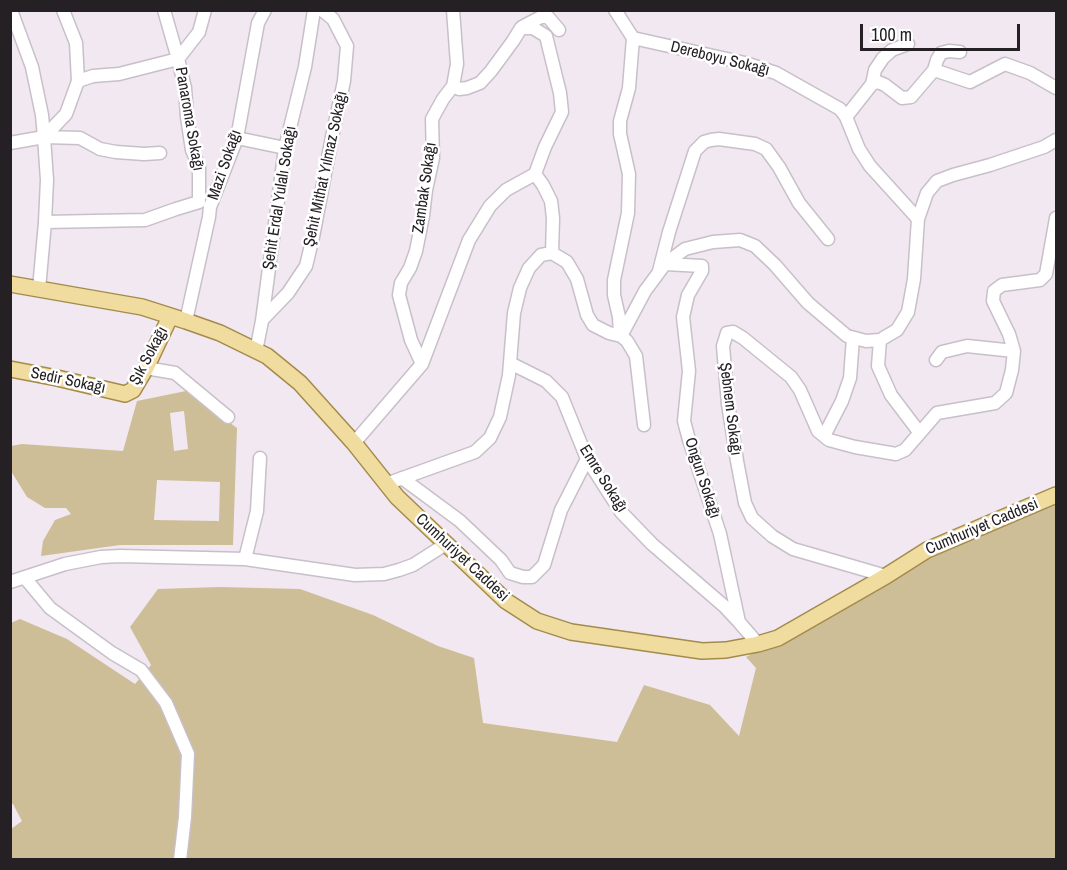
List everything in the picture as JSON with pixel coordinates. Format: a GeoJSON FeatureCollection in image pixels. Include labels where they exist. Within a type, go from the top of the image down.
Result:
{"type":"FeatureCollection","features":[{"type":"Feature","properties":{"kind":"main road","name":"Cumhuriyet Caddesi"},"geometry":{"type":"LineString","coordinates":[[10,284],[142,307],[220,333],[267,356],[300,383],[354,443],[397,497],[506,601],[537,621],[571,632],[702,651],[758,645],[778,638],[927,550],[1056,495]]}},
{"type":"Feature","properties":{"kind":"main road","name":"Şık Sokağı"},"geometry":{"type":"LineString","coordinates":[[125,394],[133,390],[146,368],[170,316]]}},
{"type":"Feature","properties":{"kind":"main road","name":"Sedir Sokağı"},"geometry":{"type":"LineString","coordinates":[[10,369],[125,394]]}},
{"type":"Feature","properties":{"kind":"street"},"geometry":{"type":"LineString","coordinates":[[11,10],[32,67],[42,115],[46,180],[39,289]]}},
{"type":"Feature","properties":{"kind":"street","name":"Panaroma Sokağı"},"geometry":{"type":"LineString","coordinates":[[164,10],[185,88],[192,150],[199,166],[204,205]]}},
{"type":"Feature","properties":{"kind":"street"},"geometry":{"type":"LineString","coordinates":[[78,81],[93,76],[119,74],[178,59],[200,32],[205,10]]}},
{"type":"Feature","properties":{"kind":"street","name":"Mazi Sokağı"},"geometry":{"type":"LineString","coordinates":[[186,321],[209,217],[204,205],[237,138],[258,23],[265,10]]}},
{"type":"Feature","properties":{"kind":"street","name":"Şehit Erdal Yulalı Sokağı"},"geometry":{"type":"LineString","coordinates":[[256,351],[285,148],[305,67],[314,10]]}},
{"type":"Feature","properties":{"kind":"street","name":"Şehit Mithat Yılmaz Sokağı"},"geometry":{"type":"LineString","coordinates":[[262,321],[288,293],[306,266],[344,81],[347,46],[333,19],[322,10]]}},
{"type":"Feature","properties":{"kind":"street","name":"Zambak Sokağı"},"geometry":{"type":"LineString","coordinates":[[422,364],[411,340],[399,295],[401,283],[416,251],[423,216],[433,158],[432,119],[453,86],[458,63],[453,10]]}},
{"type":"Feature","properties":{"kind":"street"},"geometry":{"type":"LineString","coordinates":[[615,10],[633,38],[629,88],[620,121],[620,134],[629,174],[628,213],[614,280],[614,295],[621,336]]}},
{"type":"Feature","properties":{"kind":"street"},"geometry":{"type":"LineString","coordinates":[[44,137],[66,114],[78,81],[76,43],[68,13]]}},
{"type":"Feature","properties":{"kind":"street"},"geometry":{"type":"LineString","coordinates":[[453,86],[459,89],[480,83],[521,28],[532,21],[548,17],[559,30]]}},
{"type":"Feature","properties":{"kind":"street"},"geometry":{"type":"LineString","coordinates":[[354,443],[422,364],[469,240],[490,206],[506,190],[535,174],[562,112],[560,93],[546,36],[533,28],[521,28]]}},
{"type":"Feature","properties":{"kind":"street","name":"Dereboyu Sokağı"},"geometry":{"type":"LineString","coordinates":[[633,38],[746,63],[776,73],[840,110],[846,117]]}},
{"type":"Feature","properties":{"kind":"street"},"geometry":{"type":"LineString","coordinates":[[908,44],[892,50],[883,58],[875,70],[872,84],[846,117],[859,149],[870,166],[918,219]]}},
{"type":"Feature","properties":{"kind":"street"},"geometry":{"type":"LineString","coordinates":[[872,84],[878,82],[885,85],[902,98],[912,97],[934,70],[941,53],[960,52]]}},
{"type":"Feature","properties":{"kind":"street"},"geometry":{"type":"LineString","coordinates":[[934,70],[970,82],[1005,64],[1030,73],[1056,88]]}},
{"type":"Feature","properties":{"kind":"street"},"geometry":{"type":"LineString","coordinates":[[10,143],[44,137],[80,138],[100,149],[116,152],[160,153]]}},
{"type":"Feature","properties":{"kind":"street"},"geometry":{"type":"LineString","coordinates":[[237,138],[285,148]]}},
{"type":"Feature","properties":{"kind":"street"},"geometry":{"type":"LineString","coordinates":[[662,268],[669,232],[695,151],[704,142],[711,140],[755,144],[766,149],[799,203],[828,239]]}},
{"type":"Feature","properties":{"kind":"street"},"geometry":{"type":"LineString","coordinates":[[621,336],[645,291],[662,268],[685,249],[713,242],[740,240],[755,246],[808,303],[847,336],[866,341],[880,340],[897,330],[908,312],[914,279],[918,219],[927,194],[938,181],[1044,147],[1056,140]]}},
{"type":"Feature","properties":{"kind":"street"},"geometry":{"type":"LineString","coordinates":[[535,174],[550,201],[553,218],[552,253]]}},
{"type":"Feature","properties":{"kind":"street"},"geometry":{"type":"LineString","coordinates":[[45,222],[144,220],[176,208],[204,205]]}},
{"type":"Feature","properties":{"kind":"street"},"geometry":{"type":"LineString","coordinates":[[853,338],[850,378],[842,401],[824,436],[829,440],[896,454],[905,450],[938,413],[995,403],[1006,393],[1014,351],[1009,334],[993,301],[994,291],[1002,285],[1040,280],[1046,274],[1056,218]]}},
{"type":"Feature","properties":{"kind":"street"},"geometry":{"type":"LineString","coordinates":[[386,484],[475,452],[490,438],[500,417],[509,375],[514,313],[520,288],[528,268],[541,255],[552,253],[567,261],[577,279],[593,325],[621,336],[627,341],[636,356],[644,425]]}},
{"type":"Feature","properties":{"kind":"street","name":"Ongun Sokağı"},"geometry":{"type":"LineString","coordinates":[[662,268],[702,266],[702,271],[688,295],[683,318],[689,371],[684,421],[688,440],[720,534],[739,622]]}},
{"type":"Feature","properties":{"kind":"street","name":"Şebnem Sokağı"},"geometry":{"type":"LineString","coordinates":[[824,436],[818,431],[800,390],[790,377],[743,338],[733,332],[727,333],[723,346],[728,404],[745,502],[752,518],[772,536],[793,549],[886,576]]}},
{"type":"Feature","properties":{"kind":"street"},"geometry":{"type":"LineString","coordinates":[[880,340],[879,366],[891,395],[919,432]]}},
{"type":"Feature","properties":{"kind":"street"},"geometry":{"type":"LineString","coordinates":[[936,360],[942,352],[967,346],[1014,351]]}},
{"type":"Feature","properties":{"kind":"street","name":"Emre Sokağı"},"geometry":{"type":"LineString","coordinates":[[510,363],[546,381],[562,397],[587,459],[621,512],[652,544],[724,606],[758,645]]}},
{"type":"Feature","properties":{"kind":"street"},"geometry":{"type":"LineString","coordinates":[[146,368],[175,373],[228,417]]}},
{"type":"Feature","properties":{"kind":"street"},"geometry":{"type":"LineString","coordinates":[[245,559],[257,511],[260,458]]}},
{"type":"Feature","properties":{"kind":"street"},"geometry":{"type":"LineString","coordinates":[[402,478],[460,521],[501,560],[510,573],[532,577],[544,565],[561,510],[587,459]]}},
{"type":"Feature","properties":{"kind":"street"},"geometry":{"type":"LineString","coordinates":[[10,582],[65,564],[101,557],[142,556],[245,559],[355,575],[384,574],[413,565],[446,544]]}},
{"type":"Feature","properties":{"kind":"street"},"geometry":{"type":"LineString","coordinates":[[25,578],[50,608],[141,670],[166,703],[188,754],[185,818],[180,860]]}},
{"type":"Feature","properties":{"kind":"shaded area"},"geometry":{"type":"Polygon","coordinates":[[[186,391],[237,428],[233,545],[120,545],[41,556],[43,541],[55,520],[71,514],[66,508],[45,508],[27,497],[11,471],[11,446],[22,444],[123,451],[137,401],[186,391]],[[184,411],[170,413],[174,451],[188,449],[184,411]],[[157,480],[154,520],[219,521],[220,482],[157,480]]]}},
{"type":"Feature","properties":{"kind":"shaded area"},"geometry":{"type":"Polygon","coordinates":[[[1056,495],[1056,859],[11,859],[11,829],[22,821],[11,803],[11,623],[20,619],[67,639],[135,684],[151,665],[130,627],[158,589],[220,587],[300,589],[373,615],[438,646],[474,658],[483,723],[617,742],[644,685],[710,705],[739,736],[756,668],[746,657],[857,599],[934,552],[1056,495]]]}}]}
